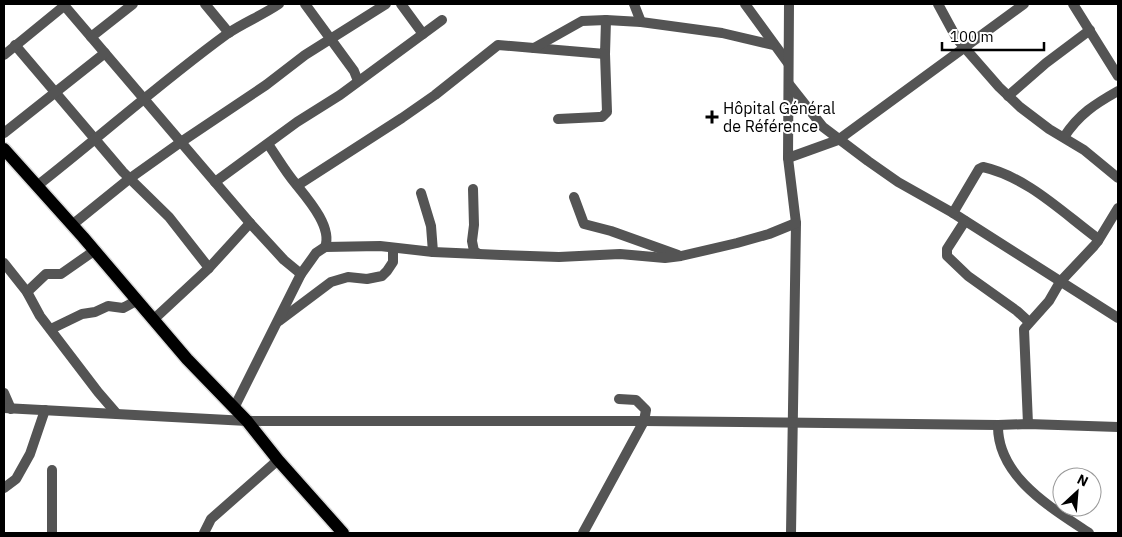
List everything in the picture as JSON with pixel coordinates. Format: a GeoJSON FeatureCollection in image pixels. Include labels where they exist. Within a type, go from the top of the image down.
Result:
{"type":"FeatureCollection","features":[{"type":"Feature","properties":{"kind":"main road"},"geometry":{"type":"LineString","coordinates":[[4,149],[187,359],[247,421],[278,460],[343,533]]}},
{"type":"Feature","properties":{"kind":"street"},"geometry":{"type":"LineString","coordinates":[[92,37],[133,4]]}},
{"type":"Feature","properties":{"kind":"street"},"geometry":{"type":"LineString","coordinates":[[206,4],[229,33]]}},
{"type":"Feature","properties":{"kind":"street"},"geometry":{"type":"LineString","coordinates":[[37,186],[96,140],[143,98],[229,33],[280,4]]}},
{"type":"Feature","properties":{"kind":"street"},"geometry":{"type":"LineString","coordinates":[[305,4],[354,71],[358,81]]}},
{"type":"Feature","properties":{"kind":"street"},"geometry":{"type":"LineString","coordinates":[[72,225],[129,179],[181,142],[266,85],[305,55],[386,4]]}},
{"type":"Feature","properties":{"kind":"street"},"geometry":{"type":"LineString","coordinates":[[401,4],[423,34]]}},
{"type":"Feature","properties":{"kind":"street"},"geometry":{"type":"LineString","coordinates":[[634,4],[641,22]]}},
{"type":"Feature","properties":{"kind":"street"},"geometry":{"type":"LineString","coordinates":[[745,4],[788,63]]}},
{"type":"Feature","properties":{"kind":"street"},"geometry":{"type":"LineString","coordinates":[[789,4],[788,158],[796,223],[791,533]]}},
{"type":"Feature","properties":{"kind":"street"},"geometry":{"type":"LineString","coordinates":[[938,4],[957,39],[1008,96],[1036,120],[1084,150],[1118,178]]}},
{"type":"Feature","properties":{"kind":"street"},"geometry":{"type":"LineString","coordinates":[[788,158],[838,140],[1024,4]]}},
{"type":"Feature","properties":{"kind":"street"},"geometry":{"type":"LineString","coordinates":[[1073,4],[1118,76]]}},
{"type":"Feature","properties":{"kind":"street"},"geometry":{"type":"LineString","coordinates":[[4,55],[64,5],[250,223],[284,260],[301,274]]}},
{"type":"Feature","properties":{"kind":"street"},"geometry":{"type":"LineString","coordinates":[[215,182],[297,122],[340,95],[442,20]]}},
{"type":"Feature","properties":{"kind":"street"},"geometry":{"type":"LineString","coordinates":[[558,119],[599,118],[607,112],[606,20]]}},
{"type":"Feature","properties":{"kind":"street"},"geometry":{"type":"LineString","coordinates":[[534,48],[582,21],[606,20],[641,22],[722,33],[773,44]]}},
{"type":"Feature","properties":{"kind":"street"},"geometry":{"type":"LineString","coordinates":[[1008,96],[1046,63],[1090,30]]}},
{"type":"Feature","properties":{"kind":"street"},"geometry":{"type":"LineString","coordinates":[[15,45],[129,179],[169,217],[209,268]]}},
{"type":"Feature","properties":{"kind":"street"},"geometry":{"type":"LineString","coordinates":[[298,185],[435,95],[498,45],[605,54]]}},
{"type":"Feature","properties":{"kind":"street"},"geometry":{"type":"LineString","coordinates":[[4,133],[105,53]]}},
{"type":"Feature","properties":{"kind":"street"},"geometry":{"type":"LineString","coordinates":[[789,84],[824,127],[838,140],[898,182],[965,221],[1118,318]]}},
{"type":"Feature","properties":{"kind":"street"},"geometry":{"type":"LineString","coordinates":[[1064,137],[1074,122],[1084,113],[1095,104],[1118,91]]}},
{"type":"Feature","properties":{"kind":"street"},"geometry":{"type":"LineString","coordinates":[[268,144],[306,196],[324,225],[328,240],[325,247]]}},
{"type":"Feature","properties":{"kind":"street"},"geometry":{"type":"LineString","coordinates":[[953,214],[979,169],[983,167],[1016,180],[1045,198],[1097,238],[1098,241]]}},
{"type":"Feature","properties":{"kind":"street"},"geometry":{"type":"LineString","coordinates":[[473,189],[474,225],[472,241],[474,251],[478,254]]}},
{"type":"Feature","properties":{"kind":"street"},"geometry":{"type":"LineString","coordinates":[[421,193],[431,226],[433,252]]}},
{"type":"Feature","properties":{"kind":"street"},"geometry":{"type":"LineString","coordinates":[[574,197],[584,224],[611,230],[681,256]]}},
{"type":"Feature","properties":{"kind":"street"},"geometry":{"type":"LineString","coordinates":[[1028,424],[1024,329],[1049,301],[1060,282],[1098,241],[1118,208]]}},
{"type":"Feature","properties":{"kind":"street"},"geometry":{"type":"LineString","coordinates":[[965,221],[947,248],[947,256],[968,276],[1018,311],[1029,322]]}},
{"type":"Feature","properties":{"kind":"street"},"geometry":{"type":"LineString","coordinates":[[153,320],[209,268],[250,223]]}},
{"type":"Feature","properties":{"kind":"street"},"geometry":{"type":"LineString","coordinates":[[234,408],[301,274],[316,253],[325,247],[348,245],[380,246],[433,252],[478,254],[559,257],[620,254],[665,258],[681,256],[769,234],[796,223]]}},
{"type":"Feature","properties":{"kind":"street"},"geometry":{"type":"LineString","coordinates":[[277,322],[331,282],[348,277],[367,279],[382,276],[393,262],[393,248]]}},
{"type":"Feature","properties":{"kind":"street"},"geometry":{"type":"LineString","coordinates":[[27,292],[46,274],[61,274],[94,251]]}},
{"type":"Feature","properties":{"kind":"street"},"geometry":{"type":"LineString","coordinates":[[4,263],[27,292],[40,316],[117,414]]}},
{"type":"Feature","properties":{"kind":"street"},"geometry":{"type":"LineString","coordinates":[[51,329],[82,314],[95,312],[108,306],[123,308],[136,301]]}},
{"type":"Feature","properties":{"kind":"street"},"geometry":{"type":"LineString","coordinates":[[4,393],[8,408],[247,421],[644,421],[794,424],[1028,424],[1118,427]]}},
{"type":"Feature","properties":{"kind":"street"},"geometry":{"type":"LineString","coordinates":[[583,533],[644,421],[646,410],[636,400],[619,399]]}},
{"type":"Feature","properties":{"kind":"street"},"geometry":{"type":"LineString","coordinates":[[4,488],[16,478],[30,454],[45,410]]}},
{"type":"Feature","properties":{"kind":"street"},"geometry":{"type":"LineString","coordinates":[[998,425],[998,435],[1002,450],[1024,486],[1089,533]]}},
{"type":"Feature","properties":{"kind":"street"},"geometry":{"type":"LineString","coordinates":[[204,533],[211,519],[278,460]]}},
{"type":"Feature","properties":{"kind":"street"},"geometry":{"type":"LineString","coordinates":[[52,470],[52,533]]}},
{"type":"Feature","properties":{"kind":"place","name":"Hôpital Général de Référence"},"geometry":{"type":"Point","coordinates":[712,117]}}]}
